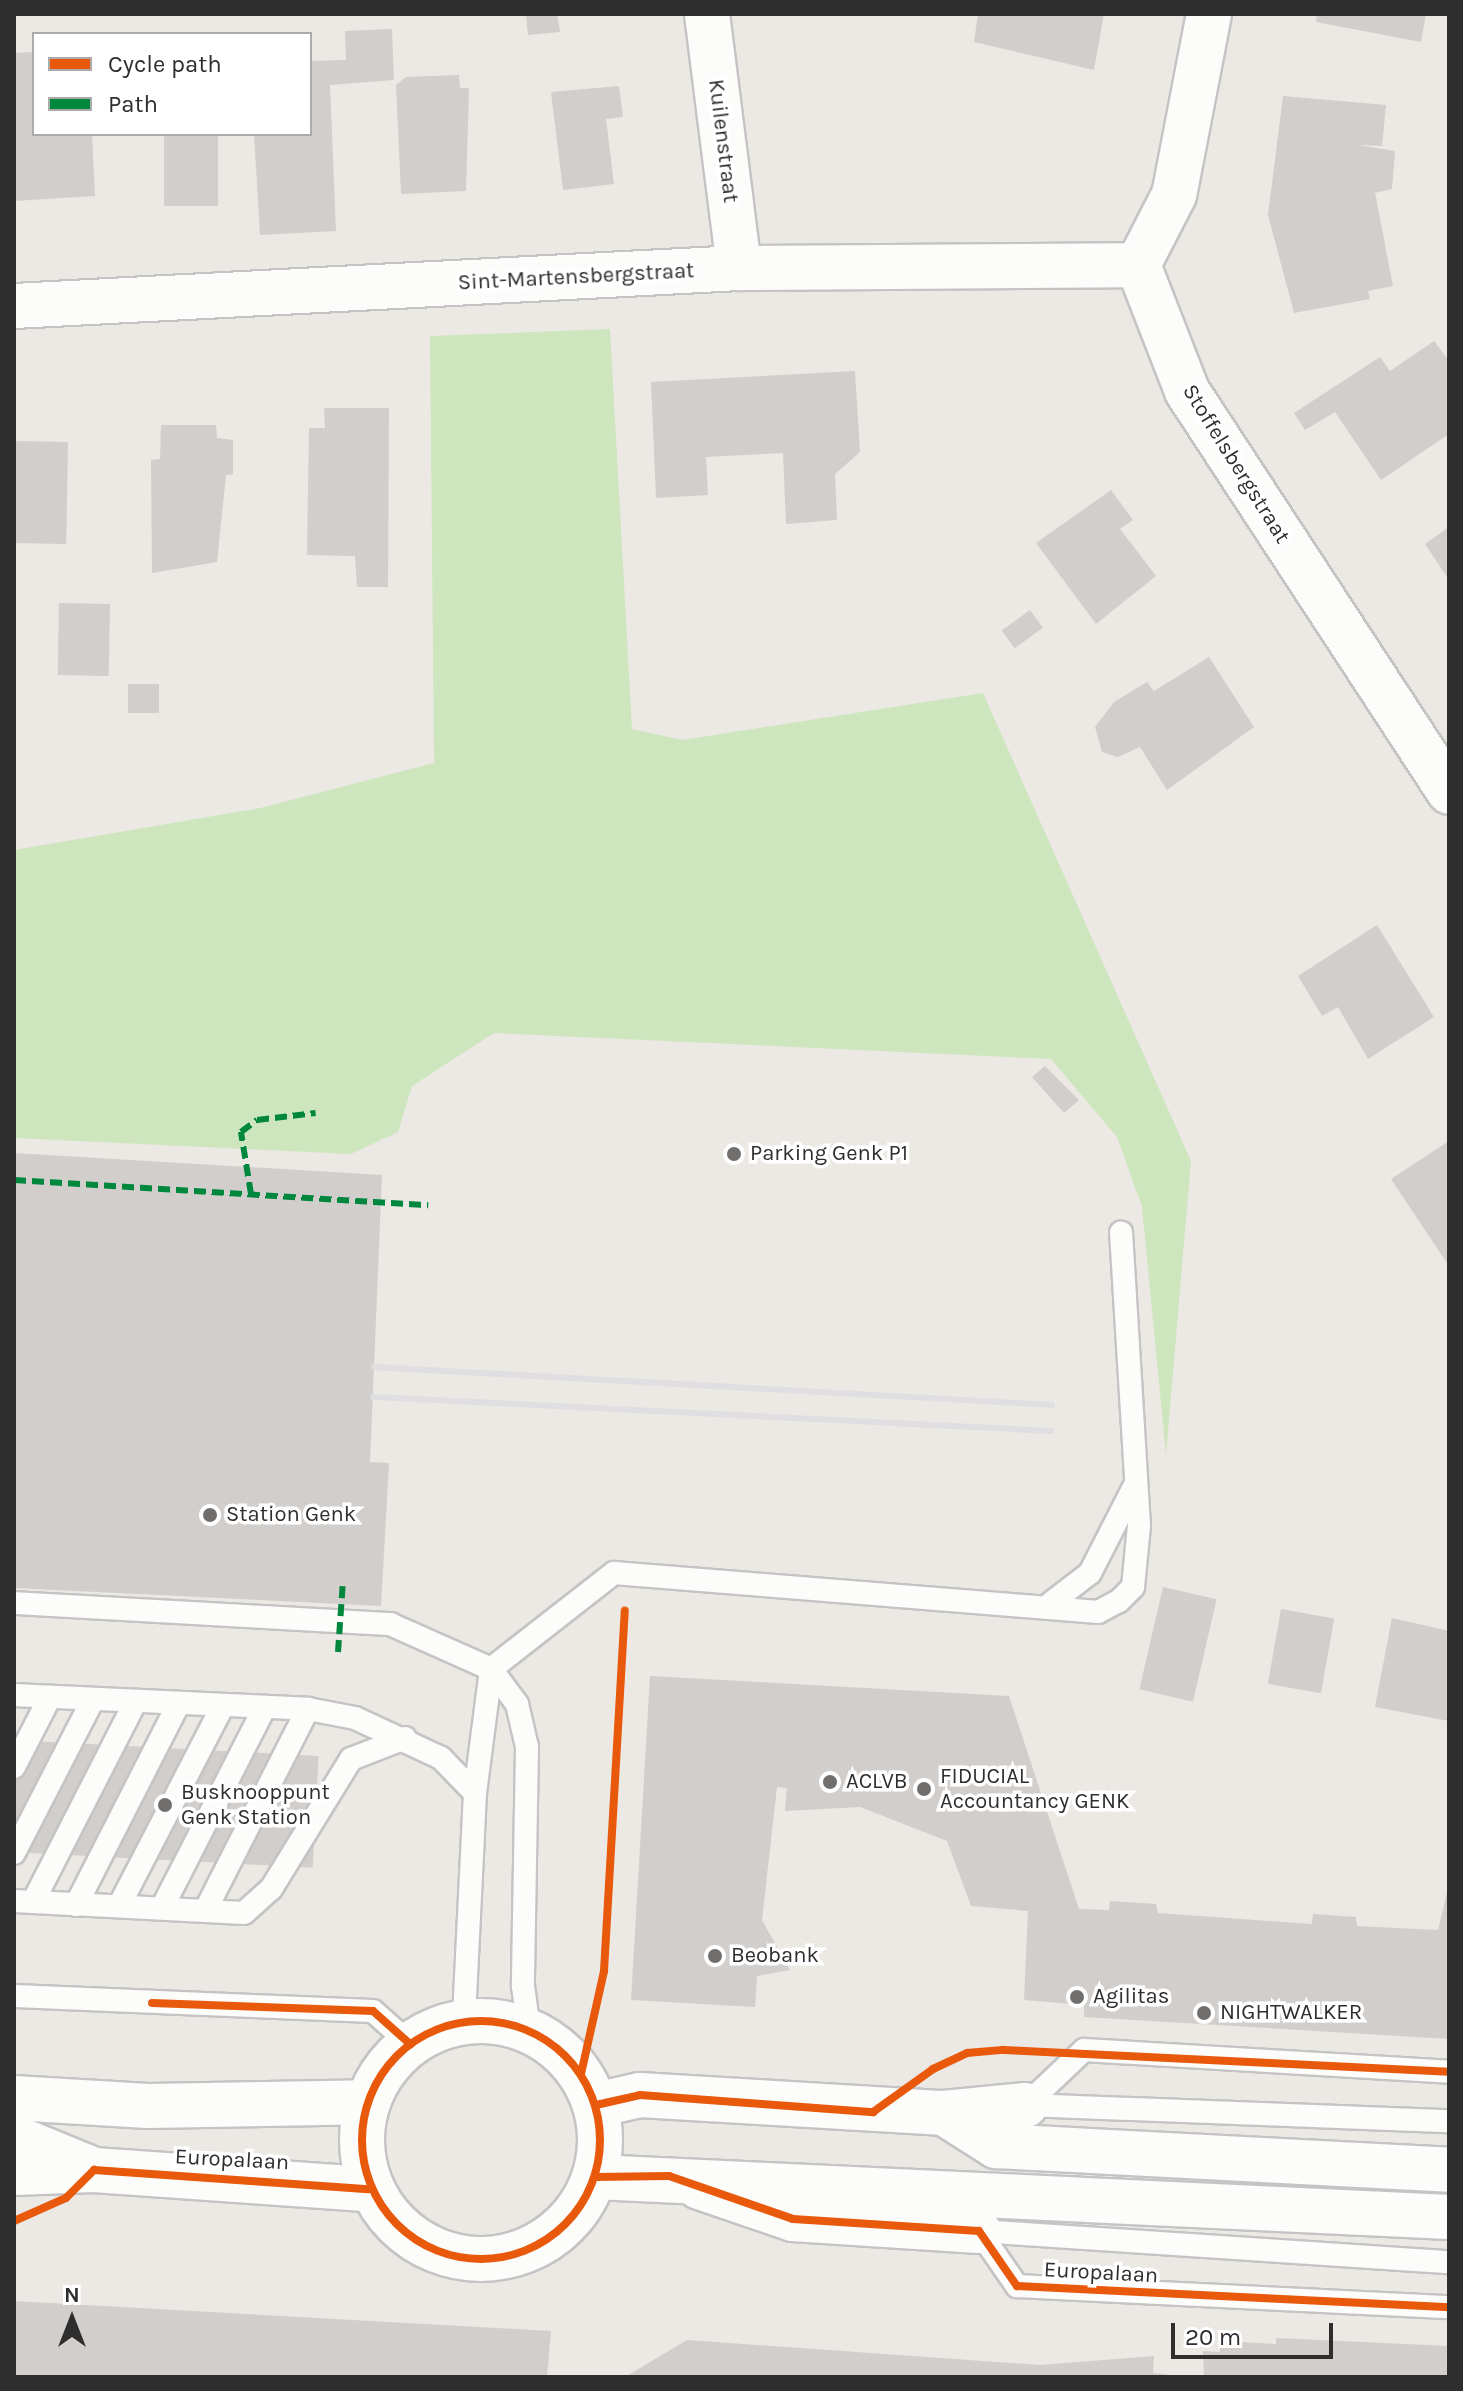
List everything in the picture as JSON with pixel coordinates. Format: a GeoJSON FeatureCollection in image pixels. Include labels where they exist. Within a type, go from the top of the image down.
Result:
{"type":"FeatureCollection","features":[{"type":"Feature","properties":{"kind":"main road","name":"Kuilenstraat"},"geometry":{"type":"LineString","coordinates":[[707,14],[739,268]]}},
{"type":"Feature","properties":{"kind":"main road"},"geometry":{"type":"LineString","coordinates":[[1138,265],[1174,195],[1209,14]]}},
{"type":"Feature","properties":{"kind":"main road","name":"Sint-Martensbergstraat"},"geometry":{"type":"LineString","coordinates":[[14,306],[739,268],[1138,265]]}},
{"type":"Feature","properties":{"kind":"main road","name":"Stoffelsbergstraat"},"geometry":{"type":"LineString","coordinates":[[1138,265],[1187,391],[1449,792]]}},
{"type":"Feature","properties":{"kind":"main road"},"geometry":{"type":"LineString","coordinates":[[464,2022],[529,2030],[581,2074],[596,2105],[601,2141],[595,2177],[556,2232],[493,2258],[427,2246],[368,2189],[362,2137],[368,2102],[410,2044],[464,2022]]}},
{"type":"Feature","properties":{"kind":"main road"},"geometry":{"type":"LineString","coordinates":[[596,2105],[640,2095],[944,2113],[1026,2105]]}},
{"type":"Feature","properties":{"kind":"main road"},"geometry":{"type":"LineString","coordinates":[[14,2098],[163,2106],[368,2102]]}},
{"type":"Feature","properties":{"kind":"main road"},"geometry":{"type":"LineString","coordinates":[[944,2113],[996,2146],[1449,2170]]}},
{"type":"Feature","properties":{"kind":"main road","name":"Europalaan"},"geometry":{"type":"LineString","coordinates":[[14,2137],[94,2170],[368,2189]]}},
{"type":"Feature","properties":{"kind":"main road"},"geometry":{"type":"LineString","coordinates":[[14,2173],[94,2170]]}},
{"type":"Feature","properties":{"kind":"main road","name":"Europalaan"},"geometry":{"type":"LineString","coordinates":[[595,2177],[669,2176],[1449,2217]]}},
{"type":"Feature","properties":{"kind":"main road","name":"Europalaan"},"geometry":{"type":"LineString","coordinates":[[669,2176],[793,2219],[979,2231]]}},
{"type":"Feature","properties":{"kind":"lane"},"geometry":{"type":"LineString","coordinates":[[464,2022],[475,1793],[491,1669],[614,1573],[1051,1603],[1098,1612],[1133,1587],[1136,1483],[1121,1233]]}},
{"type":"Feature","properties":{"kind":"lane"},"geometry":{"type":"LineString","coordinates":[[1051,1603],[1090,1573],[1136,1483]]}},
{"type":"Feature","properties":{"kind":"lane"},"geometry":{"type":"LineString","coordinates":[[14,1603],[390,1624],[491,1669],[517,1704],[527,1747],[523,1986],[529,2030]]}},
{"type":"Feature","properties":{"kind":"lane"},"geometry":{"type":"LineString","coordinates":[[14,1695],[308,1709],[405,1738],[441,1758],[475,1793]]}},
{"type":"Feature","properties":{"kind":"lane"},"geometry":{"type":"LineString","coordinates":[[14,1767],[50,1697]]}},
{"type":"Feature","properties":{"kind":"lane"},"geometry":{"type":"LineString","coordinates":[[14,1853],[93,1699]]}},
{"type":"Feature","properties":{"kind":"lane"},"geometry":{"type":"LineString","coordinates":[[136,1701],[23,1902],[244,1913],[271,1889],[351,1759],[377,1743],[405,1738]]}},
{"type":"Feature","properties":{"kind":"lane"},"geometry":{"type":"LineString","coordinates":[[76,1905],[179,1703]]}},
{"type":"Feature","properties":{"kind":"lane"},"geometry":{"type":"LineString","coordinates":[[119,1906],[223,1705]]}},
{"type":"Feature","properties":{"kind":"lane"},"geometry":{"type":"LineString","coordinates":[[162,1908],[265,1707]]}},
{"type":"Feature","properties":{"kind":"lane"},"geometry":{"type":"LineString","coordinates":[[205,1911],[308,1709]]}},
{"type":"Feature","properties":{"kind":"lane"},"geometry":{"type":"LineString","coordinates":[[14,1996],[373,2011],[410,2044]]}},
{"type":"Feature","properties":{"kind":"lane"},"geometry":{"type":"LineString","coordinates":[[1026,2105],[1084,2050],[1449,2072]]}},
{"type":"Feature","properties":{"kind":"lane"},"geometry":{"type":"LineString","coordinates":[[1026,2105],[1449,2121]]}},
{"type":"Feature","properties":{"kind":"lane","name":"Europalaan"},"geometry":{"type":"LineString","coordinates":[[979,2231],[1449,2262]]}},
{"type":"Feature","properties":{"kind":"lane","name":"Europalaan"},"geometry":{"type":"LineString","coordinates":[[979,2231],[1017,2286],[1449,2307]]}},
{"type":"Feature","properties":{"kind":"green space"},"geometry":{"type":"Polygon","coordinates":[[[610,329],[632,729],[682,740],[983,693],[1191,1161],[1166,1455],[1142,1207],[1117,1137],[1051,1059],[494,1033],[412,1086],[398,1132],[351,1154],[14,1138],[14,850],[260,808],[434,763],[430,336],[610,329]]]}},
{"type":"Feature","properties":{"kind":"building"},"geometry":{"type":"Polygon","coordinates":[[[526,14],[557,14],[560,32],[528,35],[526,14]]]}},
{"type":"Feature","properties":{"kind":"building"},"geometry":{"type":"Polygon","coordinates":[[[978,14],[1104,14],[1094,70],[974,42],[978,14]]]}},
{"type":"Feature","properties":{"kind":"building"},"geometry":{"type":"Polygon","coordinates":[[[1317,14],[1426,14],[1421,42],[1316,22],[1317,14]]]}},
{"type":"Feature","properties":{"kind":"building"},"geometry":{"type":"Polygon","coordinates":[[[392,29],[394,80],[330,85],[336,231],[260,235],[254,136],[312,136],[312,61],[346,60],[345,31],[392,29]]]}},
{"type":"Feature","properties":{"kind":"building"},"geometry":{"type":"Polygon","coordinates":[[[32,52],[32,136],[92,136],[95,196],[14,201],[14,53],[32,52]]]}},
{"type":"Feature","properties":{"kind":"building"},"geometry":{"type":"Polygon","coordinates":[[[459,75],[460,88],[469,88],[466,191],[401,194],[396,85],[406,77],[459,75]]]}},
{"type":"Feature","properties":{"kind":"building"},"geometry":{"type":"Polygon","coordinates":[[[619,86],[623,117],[606,119],[614,184],[563,190],[551,92],[619,86]]]}},
{"type":"Feature","properties":{"kind":"building"},"geometry":{"type":"Polygon","coordinates":[[[1283,96],[1386,105],[1382,146],[1358,145],[1395,151],[1392,189],[1375,193],[1393,286],[1368,291],[1370,299],[1294,313],[1268,215],[1283,96]]]}},
{"type":"Feature","properties":{"kind":"building"},"geometry":{"type":"Polygon","coordinates":[[[164,136],[218,136],[218,206],[164,206],[164,136]]]}},
{"type":"Feature","properties":{"kind":"building"},"geometry":{"type":"Polygon","coordinates":[[[1434,341],[1449,361],[1449,434],[1381,480],[1335,412],[1305,430],[1294,413],[1380,357],[1390,371],[1434,341]]]}},
{"type":"Feature","properties":{"kind":"building"},"geometry":{"type":"Polygon","coordinates":[[[855,371],[860,452],[835,474],[837,520],[786,524],[783,453],[706,457],[708,495],[656,498],[651,382],[855,371]]]}},
{"type":"Feature","properties":{"kind":"building"},"geometry":{"type":"Polygon","coordinates":[[[324,408],[389,408],[388,587],[357,587],[355,556],[307,555],[309,428],[325,428],[324,408]]]}},
{"type":"Feature","properties":{"kind":"building"},"geometry":{"type":"Polygon","coordinates":[[[161,425],[216,425],[217,438],[233,440],[233,474],[226,475],[217,562],[152,573],[151,460],[160,459],[161,425]]]}},
{"type":"Feature","properties":{"kind":"building"},"geometry":{"type":"Polygon","coordinates":[[[14,441],[68,442],[66,544],[14,543],[14,441]]]}},
{"type":"Feature","properties":{"kind":"building"},"geometry":{"type":"Polygon","coordinates":[[[1111,490],[1133,520],[1120,529],[1156,576],[1096,624],[1036,543],[1111,490]]]}},
{"type":"Feature","properties":{"kind":"building"},"geometry":{"type":"Polygon","coordinates":[[[1449,527],[1449,580],[1425,544],[1449,527]]]}},
{"type":"Feature","properties":{"kind":"building"},"geometry":{"type":"Polygon","coordinates":[[[59,603],[110,604],[109,676],[58,675],[59,603]]]}},
{"type":"Feature","properties":{"kind":"building"},"geometry":{"type":"Polygon","coordinates":[[[1030,610],[1043,628],[1015,648],[1002,631],[1030,610]]]}},
{"type":"Feature","properties":{"kind":"building"},"geometry":{"type":"Polygon","coordinates":[[[1209,657],[1254,727],[1167,790],[1140,747],[1118,757],[1102,752],[1095,727],[1114,702],[1147,682],[1154,691],[1209,657]]]}},
{"type":"Feature","properties":{"kind":"building"},"geometry":{"type":"Polygon","coordinates":[[[128,684],[159,684],[159,713],[128,713],[128,684]]]}},
{"type":"Feature","properties":{"kind":"building"},"geometry":{"type":"Polygon","coordinates":[[[1377,925],[1434,1017],[1368,1059],[1338,1007],[1322,1016],[1298,976],[1377,925]]]}},
{"type":"Feature","properties":{"kind":"building"},"geometry":{"type":"Polygon","coordinates":[[[1045,1066],[1079,1100],[1064,1113],[1032,1077],[1045,1066]]]}},
{"type":"Feature","properties":{"kind":"building"},"geometry":{"type":"Polygon","coordinates":[[[1449,1141],[1449,1266],[1391,1179],[1449,1141]]]}},
{"type":"Feature","properties":{"kind":"building"},"geometry":{"type":"Polygon","coordinates":[[[14,1153],[382,1175],[370,1462],[389,1463],[381,1606],[14,1588],[14,1153]]]}},
{"type":"Feature","properties":{"kind":"building"},"geometry":{"type":"Polygon","coordinates":[[[1163,1587],[1217,1599],[1193,1702],[1139,1689],[1163,1587]]]}},
{"type":"Feature","properties":{"kind":"building"},"geometry":{"type":"Polygon","coordinates":[[[1281,1609],[1334,1618],[1321,1693],[1268,1684],[1281,1609]]]}},
{"type":"Feature","properties":{"kind":"building"},"geometry":{"type":"Polygon","coordinates":[[[1392,1618],[1449,1631],[1449,1721],[1375,1707],[1392,1618]]]}},
{"type":"Feature","properties":{"kind":"building"},"geometry":{"type":"Polygon","coordinates":[[[650,1676],[1009,1696],[1079,1909],[1109,1910],[1110,1901],[1156,1904],[1158,1913],[1312,1924],[1313,1914],[1356,1917],[1357,1926],[1438,1930],[1449,1884],[1449,2039],[1084,2017],[1084,2005],[1024,2000],[1028,1911],[971,1906],[947,1841],[860,1807],[785,1811],[787,1788],[777,1787],[762,1920],[790,1970],[757,1976],[755,2007],[631,2000],[650,1676]]]}},
{"type":"Feature","properties":{"kind":"building","name":"Busknooppunt Genk Station"},"geometry":{"type":"Polygon","coordinates":[[[14,1740],[319,1756],[313,1868],[14,1852],[14,1740]]]}},
{"type":"Feature","properties":{"kind":"building"},"geometry":{"type":"Polygon","coordinates":[[[14,2301],[551,2331],[547,2377],[14,2377],[14,2301]]]}},
{"type":"Feature","properties":{"kind":"building"},"geometry":{"type":"Polygon","coordinates":[[[1276,2338],[1449,2346],[1449,2377],[1204,2377],[1203,2351],[1220,2352],[1220,2341],[1276,2344],[1276,2338]]]}},
{"type":"Feature","properties":{"kind":"building"},"geometry":{"type":"Polygon","coordinates":[[[687,2340],[1040,2365],[1154,2356],[1153,2373],[1189,2377],[625,2377],[687,2340]]]}},
{"type":"Feature","properties":{"kind":"railway"},"geometry":{"type":"LineString","coordinates":[[374,1367],[1052,1405]]}},
{"type":"Feature","properties":{"kind":"railway"},"geometry":{"type":"LineString","coordinates":[[373,1397],[1051,1431]]}},
{"type":"Feature","properties":{"kind":"marked path"},"geometry":{"type":"LineString","coordinates":[[251,1194],[241,1132],[257,1120],[316,1113]]}},
{"type":"Feature","properties":{"kind":"marked path"},"geometry":{"type":"LineString","coordinates":[[14,1180],[428,1205]]}},
{"type":"Feature","properties":{"kind":"marked path"},"geometry":{"type":"LineString","coordinates":[[338,1652],[343,1580]]}},
{"type":"Feature","properties":{"kind":"cycle path"},"geometry":{"type":"LineString","coordinates":[[581,2074],[604,1971],[625,1611]]}},
{"type":"Feature","properties":{"kind":"cycle path"},"geometry":{"type":"LineString","coordinates":[[152,2003],[373,2011],[410,2044]]}},
{"type":"Feature","properties":{"kind":"cycle path"},"geometry":{"type":"LineString","coordinates":[[481,2021],[504,2023],[526,2030],[547,2041],[565,2056],[580,2074],[591,2095],[598,2117],[600,2140],[598,2163],[591,2185],[580,2206],[565,2224],[547,2239],[526,2250],[504,2257],[481,2259],[458,2257],[436,2250],[415,2239],[397,2224],[382,2206],[371,2185],[364,2163],[362,2140],[364,2117],[371,2095],[382,2074],[397,2056],[415,2041],[436,2030],[458,2023],[481,2021]]}},
{"type":"Feature","properties":{"kind":"cycle path"},"geometry":{"type":"LineString","coordinates":[[596,2105],[640,2095],[873,2112],[933,2069],[967,2053],[1003,2050],[1449,2072]]}},
{"type":"Feature","properties":{"kind":"cycle path"},"geometry":{"type":"LineString","coordinates":[[14,2221],[66,2198],[94,2170],[368,2189]]}},
{"type":"Feature","properties":{"kind":"cycle path"},"geometry":{"type":"LineString","coordinates":[[595,2177],[669,2176],[793,2219],[979,2231],[1017,2286],[1449,2307]]}},
{"type":"Feature","properties":{"kind":"place","name":"Parking Genk P1"},"geometry":{"type":"Point","coordinates":[734,1154]}},
{"type":"Feature","properties":{"kind":"place","name":"Station Genk"},"geometry":{"type":"Point","coordinates":[210,1515]}},
{"type":"Feature","properties":{"kind":"place","name":"ACLVB"},"geometry":{"type":"Point","coordinates":[830,1782]}},
{"type":"Feature","properties":{"kind":"place","name":"FIDUCIAL Accountancy GENK"},"geometry":{"type":"Point","coordinates":[924,1789]}},
{"type":"Feature","properties":{"kind":"place","name":"Busknooppunt Genk Station"},"geometry":{"type":"Point","coordinates":[165,1805]}},
{"type":"Feature","properties":{"kind":"place","name":"Beobank"},"geometry":{"type":"Point","coordinates":[715,1956]}},
{"type":"Feature","properties":{"kind":"place","name":"Agilitas"},"geometry":{"type":"Point","coordinates":[1077,1997]}},
{"type":"Feature","properties":{"kind":"place","name":"NIGHTWALKER"},"geometry":{"type":"Point","coordinates":[1204,2013]}}]}
